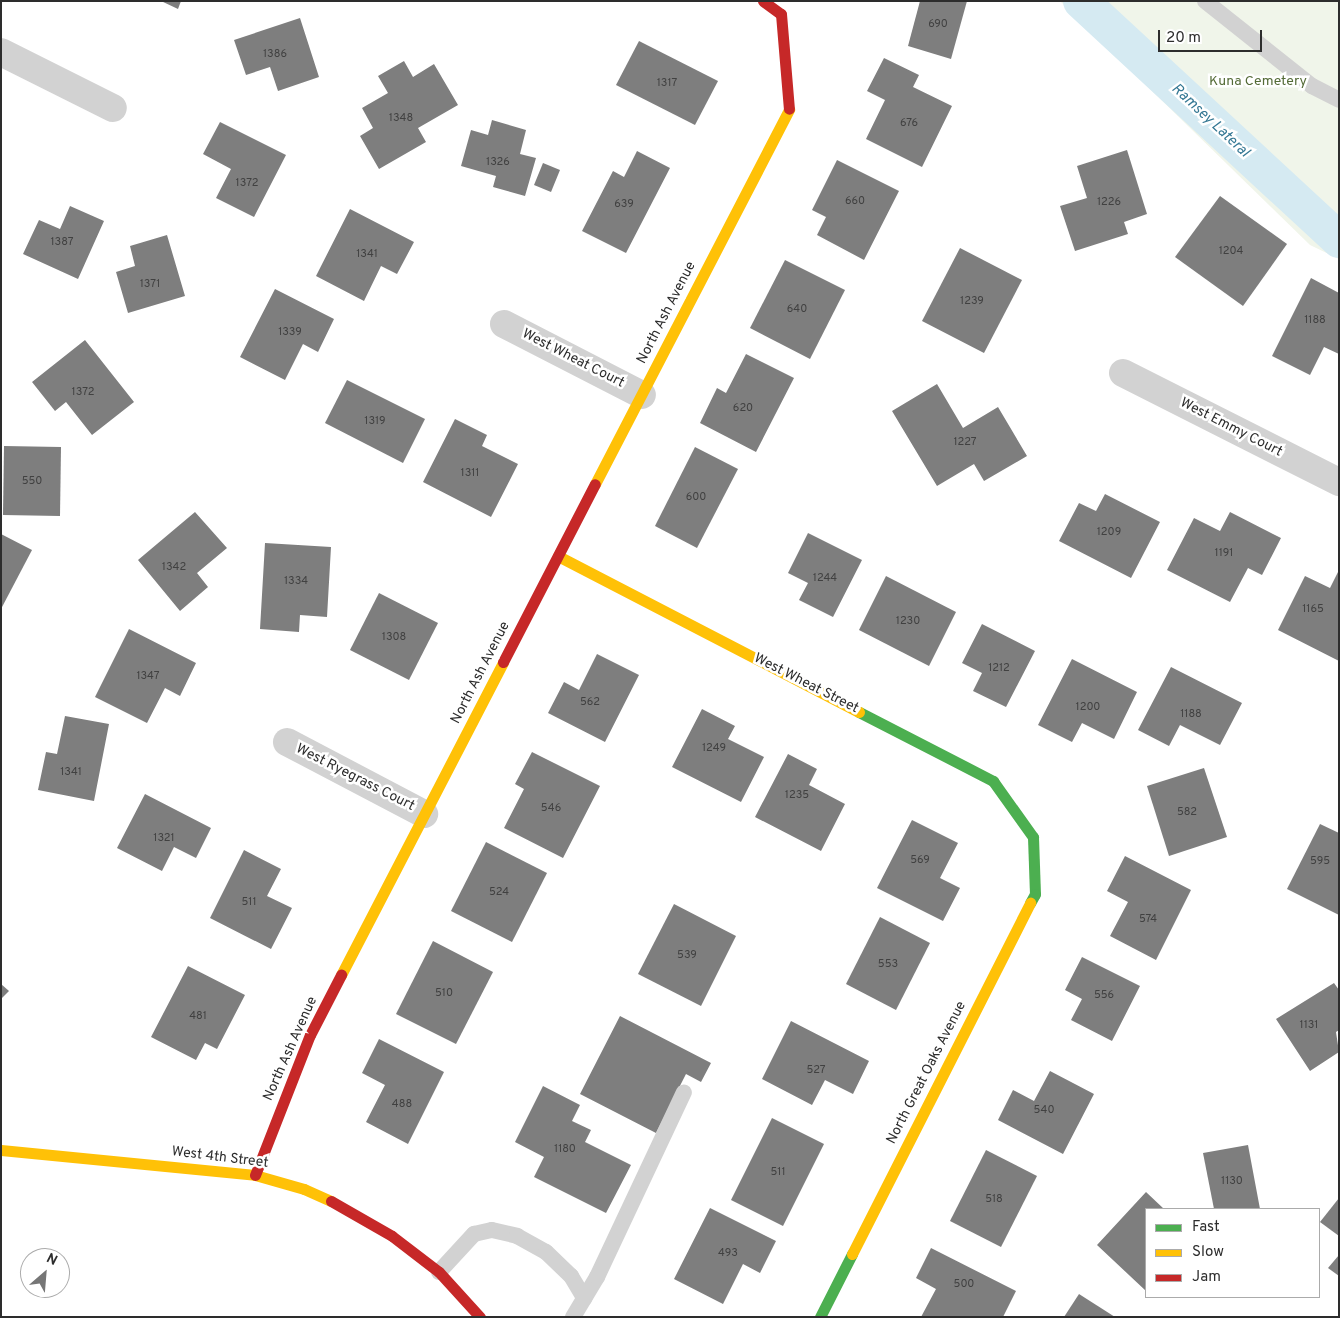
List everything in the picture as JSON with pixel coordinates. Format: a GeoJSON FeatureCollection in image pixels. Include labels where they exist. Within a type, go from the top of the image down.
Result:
{"type":"FeatureCollection","features":[{"type":"Feature","properties":{"kind":"street","name":"North Ash Avenue"},"geometry":{"type":"LineString","coordinates":[[255,1175],[310,1035],[790,107],[781,14],[763,1]]}},
{"type":"Feature","properties":{"kind":"street"},"geometry":{"type":"LineString","coordinates":[[1,52],[113,108]]}},
{"type":"Feature","properties":{"kind":"street","name":"West Wheat Court"},"geometry":{"type":"LineString","coordinates":[[504,324],[642,395]]}},
{"type":"Feature","properties":{"kind":"street","name":"West Emmy Court"},"geometry":{"type":"LineString","coordinates":[[1123,373],[1339,482]]}},
{"type":"Feature","properties":{"kind":"street","name":"West Wheat Street"},"geometry":{"type":"LineString","coordinates":[[558,556],[993,781],[1033,836]]}},
{"type":"Feature","properties":{"kind":"street","name":"West Ryegrass Court"},"geometry":{"type":"LineString","coordinates":[[287,742],[424,814]]}},
{"type":"Feature","properties":{"kind":"street","name":"North Great Oaks Avenue"},"geometry":{"type":"LineString","coordinates":[[820,1317],[1035,894],[1033,836]]}},
{"type":"Feature","properties":{"kind":"street","name":"West 4th Street"},"geometry":{"type":"LineString","coordinates":[[1,1150],[255,1175],[304,1189],[351,1210],[392,1236],[439,1272],[480,1317]]}},
{"type":"Feature","properties":{"kind":"lane"},"geometry":{"type":"LineString","coordinates":[[1204,1],[1312,86],[1339,100]]}},
{"type":"Feature","properties":{"kind":"lane"},"geometry":{"type":"LineString","coordinates":[[573,1317],[684,1092]]}},
{"type":"Feature","properties":{"kind":"lane"},"geometry":{"type":"LineString","coordinates":[[439,1272],[474,1234],[492,1230],[517,1236],[546,1252],[571,1276],[584,1298]]}},
{"type":"Feature","properties":{"kind":"green space","name":"Kuna Cemetery"},"geometry":{"type":"Polygon","coordinates":[[[1060,1],[1339,1],[1339,259],[1310,245],[1060,1]]]}},
{"type":"Feature","properties":{"kind":"building"},"geometry":{"type":"Polygon","coordinates":[[[161,1],[181,1],[178,9],[161,1]]]}},
{"type":"Feature","properties":{"kind":"building"},"geometry":{"type":"Polygon","coordinates":[[[920,1],[967,1],[951,59],[908,46],[920,1]]]}},
{"type":"Feature","properties":{"kind":"building"},"geometry":{"type":"Polygon","coordinates":[[[300,18],[319,77],[278,91],[270,67],[246,75],[234,40],[300,18]]]}},
{"type":"Feature","properties":{"kind":"building"},"geometry":{"type":"Polygon","coordinates":[[[639,41],[718,81],[695,125],[616,85],[639,41]]]}},
{"type":"Feature","properties":{"kind":"building"},"geometry":{"type":"Polygon","coordinates":[[[884,58],[919,75],[913,87],[952,106],[922,167],[866,139],[885,100],[867,91],[884,58]]]}},
{"type":"Feature","properties":{"kind":"building"},"geometry":{"type":"Polygon","coordinates":[[[404,61],[413,77],[434,64],[458,105],[418,128],[426,142],[379,169],[360,136],[373,128],[362,108],[388,93],[378,76],[404,61]]]}},
{"type":"Feature","properties":{"kind":"building"},"geometry":{"type":"Polygon","coordinates":[[[492,120],[526,130],[520,154],[536,158],[525,196],[493,187],[496,176],[461,166],[471,130],[488,135],[492,120]]]}},
{"type":"Feature","properties":{"kind":"building"},"geometry":{"type":"Polygon","coordinates":[[[220,122],[286,155],[254,217],[216,198],[231,169],[203,154],[220,122]]]}},
{"type":"Feature","properties":{"kind":"building"},"geometry":{"type":"Polygon","coordinates":[[[1127,150],[1147,214],[1124,222],[1128,234],[1075,251],[1060,206],[1087,198],[1077,166],[1127,150]]]}},
{"type":"Feature","properties":{"kind":"building"},"geometry":{"type":"Polygon","coordinates":[[[637,151],[670,168],[626,253],[582,231],[613,171],[624,177],[637,151]]]}},
{"type":"Feature","properties":{"kind":"building"},"geometry":{"type":"Polygon","coordinates":[[[837,160],[899,191],[864,260],[817,235],[826,217],[812,210],[837,160]]]}},
{"type":"Feature","properties":{"kind":"building"},"geometry":{"type":"Polygon","coordinates":[[[543,163],[560,170],[551,192],[534,185],[543,163]]]}},
{"type":"Feature","properties":{"kind":"building"},"geometry":{"type":"Polygon","coordinates":[[[1220,196],[1287,244],[1243,306],[1175,257],[1220,196]]]}},
{"type":"Feature","properties":{"kind":"building"},"geometry":{"type":"Polygon","coordinates":[[[70,206],[104,221],[78,279],[23,254],[39,220],[60,229],[70,206]]]}},
{"type":"Feature","properties":{"kind":"building"},"geometry":{"type":"Polygon","coordinates":[[[350,209],[414,242],[397,274],[381,266],[364,301],[316,276],[350,209]]]}},
{"type":"Feature","properties":{"kind":"building"},"geometry":{"type":"Polygon","coordinates":[[[167,235],[185,296],[128,313],[116,272],[135,266],[130,246],[167,235]]]}},
{"type":"Feature","properties":{"kind":"building"},"geometry":{"type":"Polygon","coordinates":[[[960,248],[1022,280],[984,353],[922,321],[960,248]]]}},
{"type":"Feature","properties":{"kind":"building"},"geometry":{"type":"Polygon","coordinates":[[[785,260],[845,290],[810,359],[750,328],[785,260]]]}},
{"type":"Feature","properties":{"kind":"building"},"geometry":{"type":"Polygon","coordinates":[[[1311,278],[1339,293],[1339,354],[1324,347],[1310,375],[1272,356],[1311,278]]]}},
{"type":"Feature","properties":{"kind":"building"},"geometry":{"type":"Polygon","coordinates":[[[275,289],[334,319],[318,352],[303,344],[285,380],[240,357],[275,289]]]}},
{"type":"Feature","properties":{"kind":"building"},"geometry":{"type":"Polygon","coordinates":[[[85,340],[134,402],[92,435],[66,402],[55,411],[32,382],[85,340]]]}},
{"type":"Feature","properties":{"kind":"building"},"geometry":{"type":"Polygon","coordinates":[[[746,354],[794,378],[756,452],[700,423],[717,388],[726,393],[746,354]]]}},
{"type":"Feature","properties":{"kind":"building"},"geometry":{"type":"Polygon","coordinates":[[[347,380],[425,419],[403,463],[325,423],[347,380]]]}},
{"type":"Feature","properties":{"kind":"building"},"geometry":{"type":"Polygon","coordinates":[[[937,384],[963,428],[998,407],[1027,456],[984,481],[974,464],[937,486],[892,411],[937,384]]]}},
{"type":"Feature","properties":{"kind":"building"},"geometry":{"type":"Polygon","coordinates":[[[455,419],[487,435],[482,446],[518,464],[491,517],[423,482],[455,419]]]}},
{"type":"Feature","properties":{"kind":"building"},"geometry":{"type":"Polygon","coordinates":[[[4,446],[61,447],[60,516],[3,515],[4,446]]]}},
{"type":"Feature","properties":{"kind":"building"},"geometry":{"type":"Polygon","coordinates":[[[695,447],[738,469],[697,548],[655,526],[695,447]]]}},
{"type":"Feature","properties":{"kind":"building"},"geometry":{"type":"Polygon","coordinates":[[[1105,494],[1160,522],[1131,578],[1059,541],[1079,503],[1096,511],[1105,494]]]}},
{"type":"Feature","properties":{"kind":"building"},"geometry":{"type":"Polygon","coordinates":[[[195,512],[227,548],[197,573],[208,587],[180,611],[138,560],[195,512]]]}},
{"type":"Feature","properties":{"kind":"building"},"geometry":{"type":"Polygon","coordinates":[[[1230,512],[1281,538],[1262,575],[1248,568],[1230,602],[1167,570],[1194,518],[1220,531],[1230,512]]]}},
{"type":"Feature","properties":{"kind":"building"},"geometry":{"type":"Polygon","coordinates":[[[808,533],[862,560],[833,617],[799,600],[808,583],[788,573],[808,533]]]}},
{"type":"Feature","properties":{"kind":"building"},"geometry":{"type":"Polygon","coordinates":[[[1,534],[32,550],[1,609],[1,534]]]}},
{"type":"Feature","properties":{"kind":"building"},"geometry":{"type":"Polygon","coordinates":[[[265,543],[331,547],[327,617],[300,615],[299,632],[260,629],[265,543]]]}},
{"type":"Feature","properties":{"kind":"building"},"geometry":{"type":"Polygon","coordinates":[[[1339,570],[1339,661],[1278,630],[1305,576],[1330,588],[1339,570]]]}},
{"type":"Feature","properties":{"kind":"building"},"geometry":{"type":"Polygon","coordinates":[[[886,576],[956,612],[929,666],[859,630],[886,576]]]}},
{"type":"Feature","properties":{"kind":"building"},"geometry":{"type":"Polygon","coordinates":[[[379,593],[438,623],[409,680],[350,650],[379,593]]]}},
{"type":"Feature","properties":{"kind":"building"},"geometry":{"type":"Polygon","coordinates":[[[982,624],[1035,651],[1006,707],[973,691],[982,673],[962,663],[982,624]]]}},
{"type":"Feature","properties":{"kind":"building"},"geometry":{"type":"Polygon","coordinates":[[[129,629],[196,663],[180,696],[165,688],[147,723],[95,697],[129,629]]]}},
{"type":"Feature","properties":{"kind":"building"},"geometry":{"type":"Polygon","coordinates":[[[597,654],[639,675],[605,742],[548,713],[564,682],[579,690],[597,654]]]}},
{"type":"Feature","properties":{"kind":"building"},"geometry":{"type":"Polygon","coordinates":[[[1072,659],[1137,692],[1114,739],[1082,723],[1072,742],[1038,725],[1072,659]]]}},
{"type":"Feature","properties":{"kind":"building"},"geometry":{"type":"Polygon","coordinates":[[[1171,667],[1242,703],[1220,745],[1180,725],[1169,746],[1138,730],[1171,667]]]}},
{"type":"Feature","properties":{"kind":"building"},"geometry":{"type":"Polygon","coordinates":[[[702,709],[735,726],[728,739],[764,757],[741,802],[672,767],[702,709]]]}},
{"type":"Feature","properties":{"kind":"building"},"geometry":{"type":"Polygon","coordinates":[[[65,716],[109,724],[94,801],[38,790],[46,752],[57,754],[65,716]]]}},
{"type":"Feature","properties":{"kind":"building"},"geometry":{"type":"Polygon","coordinates":[[[532,752],[600,786],[563,858],[504,828],[524,789],[515,784],[532,752]]]}},
{"type":"Feature","properties":{"kind":"building"},"geometry":{"type":"Polygon","coordinates":[[[788,754],[817,769],[809,785],[845,804],[821,851],[755,817],[788,754]]]}},
{"type":"Feature","properties":{"kind":"building"},"geometry":{"type":"Polygon","coordinates":[[[1204,768],[1227,837],[1169,856],[1147,786],[1204,768]]]}},
{"type":"Feature","properties":{"kind":"building"},"geometry":{"type":"Polygon","coordinates":[[[145,794],[211,828],[196,858],[174,847],[162,871],[117,848],[145,794]]]}},
{"type":"Feature","properties":{"kind":"building"},"geometry":{"type":"Polygon","coordinates":[[[912,820],[958,843],[940,878],[960,888],[943,921],[877,888],[912,820]]]}},
{"type":"Feature","properties":{"kind":"building"},"geometry":{"type":"Polygon","coordinates":[[[1320,824],[1339,833],[1339,915],[1287,889],[1320,824]]]}},
{"type":"Feature","properties":{"kind":"building"},"geometry":{"type":"Polygon","coordinates":[[[486,842],[547,873],[512,942],[451,911],[486,842]]]}},
{"type":"Feature","properties":{"kind":"building"},"geometry":{"type":"Polygon","coordinates":[[[244,850],[281,869],[267,896],[292,908],[271,949],[210,918],[244,850]]]}},
{"type":"Feature","properties":{"kind":"building"},"geometry":{"type":"Polygon","coordinates":[[[1125,856],[1191,890],[1156,960],[1110,936],[1128,902],[1107,891],[1125,856]]]}},
{"type":"Feature","properties":{"kind":"building"},"geometry":{"type":"Polygon","coordinates":[[[674,904],[736,936],[701,1006],[638,974],[674,904]]]}},
{"type":"Feature","properties":{"kind":"building"},"geometry":{"type":"Polygon","coordinates":[[[880,917],[930,943],[896,1010],[846,984],[880,917]]]}},
{"type":"Feature","properties":{"kind":"building"},"geometry":{"type":"Polygon","coordinates":[[[433,941],[493,972],[456,1044],[396,1014],[433,941]]]}},
{"type":"Feature","properties":{"kind":"building"},"geometry":{"type":"Polygon","coordinates":[[[1082,957],[1140,986],[1112,1041],[1071,1020],[1082,999],[1065,990],[1082,957]]]}},
{"type":"Feature","properties":{"kind":"building"},"geometry":{"type":"Polygon","coordinates":[[[188,966],[245,995],[217,1049],[205,1043],[196,1060],[151,1037],[188,966]]]}},
{"type":"Feature","properties":{"kind":"building"},"geometry":{"type":"Polygon","coordinates":[[[1334,983],[1339,990],[1339,1030],[1336,1032],[1339,1052],[1310,1071],[1276,1019],[1334,983]]]}},
{"type":"Feature","properties":{"kind":"building"},"geometry":{"type":"Polygon","coordinates":[[[1,984],[9,991],[1,999],[1,984]]]}},
{"type":"Feature","properties":{"kind":"building"},"geometry":{"type":"Polygon","coordinates":[[[620,1016],[711,1063],[701,1082],[686,1074],[656,1133],[580,1094],[620,1016]]]}},
{"type":"Feature","properties":{"kind":"building"},"geometry":{"type":"Polygon","coordinates":[[[791,1021],[869,1061],[853,1094],[825,1080],[812,1105],[762,1079],[791,1021]]]}},
{"type":"Feature","properties":{"kind":"building"},"geometry":{"type":"Polygon","coordinates":[[[379,1039],[444,1072],[408,1144],[366,1122],[385,1085],[362,1073],[379,1039]]]}},
{"type":"Feature","properties":{"kind":"building"},"geometry":{"type":"Polygon","coordinates":[[[1050,1071],[1094,1094],[1063,1154],[998,1120],[1013,1090],[1034,1101],[1050,1071]]]}},
{"type":"Feature","properties":{"kind":"building"},"geometry":{"type":"Polygon","coordinates":[[[543,1086],[580,1105],[572,1121],[591,1130],[585,1142],[631,1165],[606,1213],[534,1177],[544,1157],[515,1142],[543,1086]]]}},
{"type":"Feature","properties":{"kind":"building"},"geometry":{"type":"Polygon","coordinates":[[[772,1118],[824,1144],[783,1226],[731,1200],[772,1118]]]}},
{"type":"Feature","properties":{"kind":"building"},"geometry":{"type":"Polygon","coordinates":[[[1248,1145],[1260,1208],[1214,1208],[1203,1153],[1248,1145]]]}},
{"type":"Feature","properties":{"kind":"building"},"geometry":{"type":"Polygon","coordinates":[[[986,1150],[1037,1176],[1001,1247],[950,1221],[986,1150]]]}},
{"type":"Feature","properties":{"kind":"building"},"geometry":{"type":"Polygon","coordinates":[[[1146,1192],[1163,1208],[1145,1208],[1145,1290],[1097,1245],[1146,1192]]]}},
{"type":"Feature","properties":{"kind":"building"},"geometry":{"type":"Polygon","coordinates":[[[1339,1198],[1339,1236],[1320,1222],[1339,1198]]]}},
{"type":"Feature","properties":{"kind":"building"},"geometry":{"type":"Polygon","coordinates":[[[710,1208],[776,1241],[760,1273],[743,1264],[723,1304],[674,1279],[710,1208]]]}},
{"type":"Feature","properties":{"kind":"building"},"geometry":{"type":"Polygon","coordinates":[[[931,1248],[1016,1291],[1003,1317],[921,1317],[936,1289],[916,1278],[931,1248]]]}},
{"type":"Feature","properties":{"kind":"building"},"geometry":{"type":"Polygon","coordinates":[[[1339,1255],[1339,1276],[1328,1268],[1339,1255]]]}},
{"type":"Feature","properties":{"kind":"building"},"geometry":{"type":"Polygon","coordinates":[[[1079,1294],[1115,1317],[1064,1317],[1079,1294]]]}},
{"type":"Feature","properties":{"kind":"waterway","name":"Ramsey Lateral"},"geometry":{"type":"LineString","coordinates":[[1081,1],[1339,240]]}},
{"type":"Feature","properties":{"kind":"traffic: fast"},"geometry":{"type":"LineString","coordinates":[[859,712],[993,781],[1033,837],[1035,894],[1030,903]]}},
{"type":"Feature","properties":{"kind":"traffic: fast"},"geometry":{"type":"LineString","coordinates":[[820,1317],[852,1254]]}},
{"type":"Feature","properties":{"kind":"traffic: slow"},"geometry":{"type":"LineString","coordinates":[[595,484],[789,109]]}},
{"type":"Feature","properties":{"kind":"traffic: slow"},"geometry":{"type":"LineString","coordinates":[[558,556],[859,712]]}},
{"type":"Feature","properties":{"kind":"traffic: slow"},"geometry":{"type":"LineString","coordinates":[[341,975],[503,662]]}},
{"type":"Feature","properties":{"kind":"traffic: slow"},"geometry":{"type":"LineString","coordinates":[[852,1254],[1030,903]]}},
{"type":"Feature","properties":{"kind":"traffic: slow"},"geometry":{"type":"LineString","coordinates":[[1,1150],[255,1175],[304,1189],[331,1201]]}},
{"type":"Feature","properties":{"kind":"traffic: jam"},"geometry":{"type":"LineString","coordinates":[[763,1],[781,14],[789,109]]}},
{"type":"Feature","properties":{"kind":"traffic: jam"},"geometry":{"type":"LineString","coordinates":[[503,662],[595,484]]}},
{"type":"Feature","properties":{"kind":"traffic: jam"},"geometry":{"type":"LineString","coordinates":[[255,1175],[310,1035],[341,975]]}},
{"type":"Feature","properties":{"kind":"traffic: jam"},"geometry":{"type":"LineString","coordinates":[[331,1201],[392,1236],[439,1272],[480,1317]]}}]}
